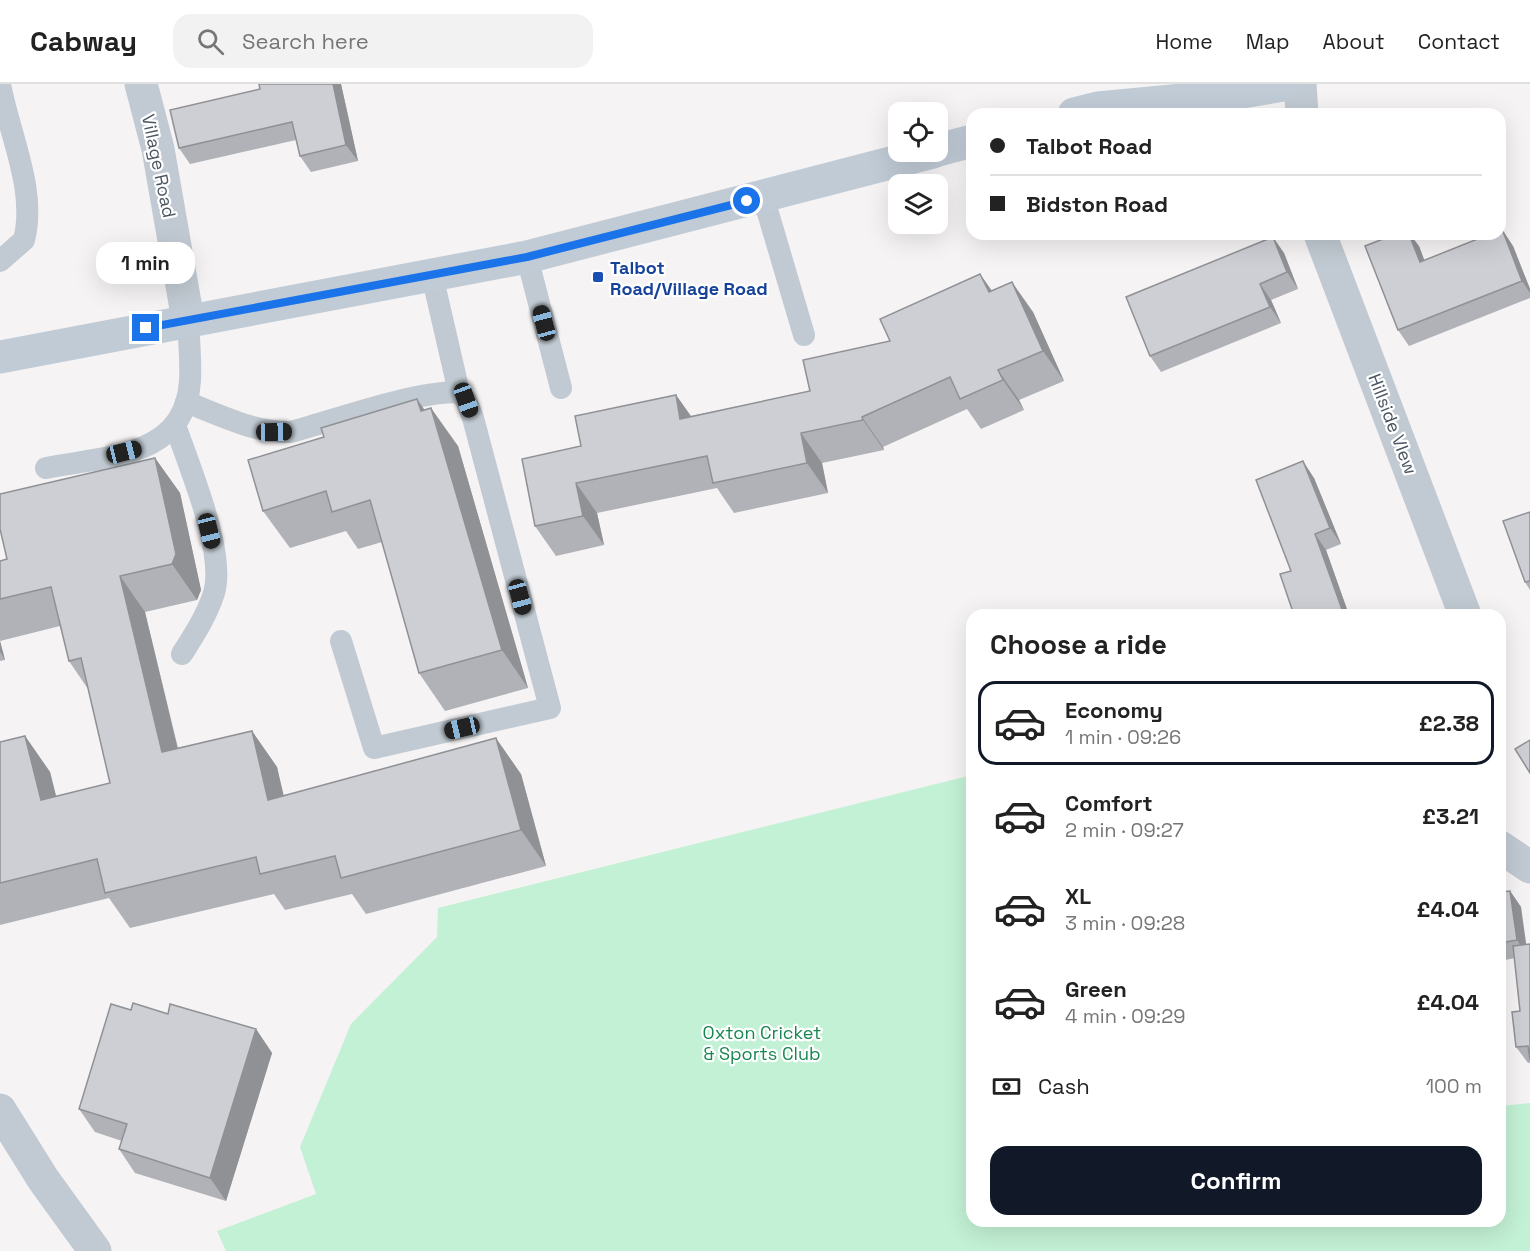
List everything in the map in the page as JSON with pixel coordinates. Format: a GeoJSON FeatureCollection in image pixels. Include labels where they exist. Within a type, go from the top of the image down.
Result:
{"type":"FeatureCollection","features":[{"type":"Feature","properties":{"kind":"main road"},"geometry":{"type":"LineString","coordinates":[[1098,108],[1213,97],[1289,84]]}},
{"type":"Feature","properties":{"kind":"main road"},"geometry":{"type":"LineString","coordinates":[[948,147],[966,143]]}},
{"type":"Feature","properties":{"kind":"main road"},"geometry":{"type":"LineString","coordinates":[[0,357],[527,257],[894,162]]}},
{"type":"Feature","properties":{"kind":"street","name":"Village Road"},"geometry":{"type":"LineString","coordinates":[[141,84],[158,149],[188,320]]}},
{"type":"Feature","properties":{"kind":"street"},"geometry":{"type":"LineString","coordinates":[[1300,84],[1302,108]]}},
{"type":"Feature","properties":{"kind":"street","name":"Hillside VIew"},"geometry":{"type":"LineString","coordinates":[[1322,240],[1463,609]]}},
{"type":"Feature","properties":{"kind":"street"},"geometry":{"type":"LineString","coordinates":[[1506,851],[1530,867]]}},
{"type":"Feature","properties":{"kind":"street"},"geometry":{"type":"LineString","coordinates":[[0,1110],[43,1179],[95,1251]]}},
{"type":"Feature","properties":{"kind":"lane"},"geometry":{"type":"LineString","coordinates":[[0,84],[28,210],[24,240],[0,261]]}},
{"type":"Feature","properties":{"kind":"lane"},"geometry":{"type":"LineString","coordinates":[[763,196],[804,335]]}},
{"type":"Feature","properties":{"kind":"lane"},"geometry":{"type":"LineString","coordinates":[[527,257],[561,388]]}},
{"type":"Feature","properties":{"kind":"lane"},"geometry":{"type":"LineString","coordinates":[[340,641],[374,748],[550,708],[473,418],[466,400],[459,392],[432,275]]}},
{"type":"Feature","properties":{"kind":"lane"},"geometry":{"type":"LineString","coordinates":[[46,468],[136,449],[157,442],[169,433],[186,402],[190,373],[188,320]]}},
{"type":"Feature","properties":{"kind":"lane"},"geometry":{"type":"LineString","coordinates":[[186,402],[250,427],[274,432],[291,432],[443,392],[459,392]]}},
{"type":"Feature","properties":{"kind":"lane"},"geometry":{"type":"LineString","coordinates":[[175,424],[205,515],[216,563],[217,578],[206,614],[182,654]]}},
{"type":"Feature","properties":{"kind":"green space","name":"Oxton Cricket & Sports Club"},"geometry":{"type":"Polygon","coordinates":[[[966,776],[966,1227],[1506,1227],[1506,1105],[1530,1103],[1530,1251],[226,1251],[217,1231],[316,1194],[300,1147],[351,1024],[437,937],[438,908],[966,776]]]}},
{"type":"Feature","properties":{"kind":"building"},"geometry":{"type":"Polygon","coordinates":[[[259,84],[333,84],[346,145],[300,156],[292,122],[179,148],[170,110],[260,89],[259,84]]]}},
{"type":"Feature","properties":{"kind":"building"},"geometry":{"type":"Polygon","coordinates":[[[1506,239],[1522,281],[1398,330],[1365,246],[1380,240],[1411,240],[1420,262],[1475,240],[1506,239]]]}},
{"type":"Feature","properties":{"kind":"building"},"geometry":{"type":"Polygon","coordinates":[[[1266,240],[1274,240],[1287,272],[1260,284],[1270,307],[1150,356],[1126,297],[1266,240]]]}},
{"type":"Feature","properties":{"kind":"building"},"geometry":{"type":"Polygon","coordinates":[[[980,274],[989,292],[1012,282],[1043,351],[998,370],[1003,380],[960,399],[950,377],[862,417],[863,420],[801,433],[807,463],[713,483],[707,456],[576,483],[583,516],[535,526],[522,459],[581,446],[575,416],[676,395],[680,419],[810,391],[803,360],[890,341],[880,319],[980,274]]]}},
{"type":"Feature","properties":{"kind":"building"},"geometry":{"type":"Polygon","coordinates":[[[417,399],[421,411],[431,408],[502,650],[419,673],[370,500],[332,512],[326,491],[263,511],[248,460],[324,437],[321,428],[417,399]]]}},
{"type":"Feature","properties":{"kind":"building"},"geometry":{"type":"Polygon","coordinates":[[[155,458],[176,554],[172,564],[120,576],[162,752],[252,731],[268,800],[496,738],[521,830],[341,878],[335,856],[260,874],[256,857],[105,893],[97,859],[0,883],[0,742],[25,736],[41,800],[110,783],[81,658],[69,661],[51,587],[0,599],[0,561],[7,559],[0,529],[0,494],[155,458]]]}},
{"type":"Feature","properties":{"kind":"building"},"geometry":{"type":"Polygon","coordinates":[[[1303,461],[1330,528],[1315,534],[1342,609],[1292,609],[1280,574],[1291,571],[1256,480],[1303,461]]]}},
{"type":"Feature","properties":{"kind":"building"},"geometry":{"type":"Polygon","coordinates":[[[1530,512],[1530,581],[1525,582],[1503,521],[1530,512]]]}},
{"type":"Feature","properties":{"kind":"building"},"geometry":{"type":"Polygon","coordinates":[[[1530,740],[1530,773],[1515,749],[1530,740]]]}},
{"type":"Feature","properties":{"kind":"building"},"geometry":{"type":"Polygon","coordinates":[[[1506,891],[1510,891],[1517,940],[1506,942],[1506,891]]]}},
{"type":"Feature","properties":{"kind":"building"},"geometry":{"type":"Polygon","coordinates":[[[1530,944],[1530,1061],[1528,1046],[1516,1047],[1512,1012],[1520,1011],[1513,946],[1530,944]]]}},
{"type":"Feature","properties":{"kind":"building"},"geometry":{"type":"Polygon","coordinates":[[[133,1003],[168,1014],[170,1004],[256,1029],[210,1178],[119,1149],[127,1124],[79,1109],[111,1004],[131,1010],[133,1003]]]}},
{"type":"Feature","properties":{"kind":"place","name":"Talbot Road/Village Road"},"geometry":{"type":"Point","coordinates":[598,277]}},
{"type":"Feature","properties":{"kind":"route"},"geometry":{"type":"LineString","coordinates":[[146,328],[527,257],[747,201]]}}]}
